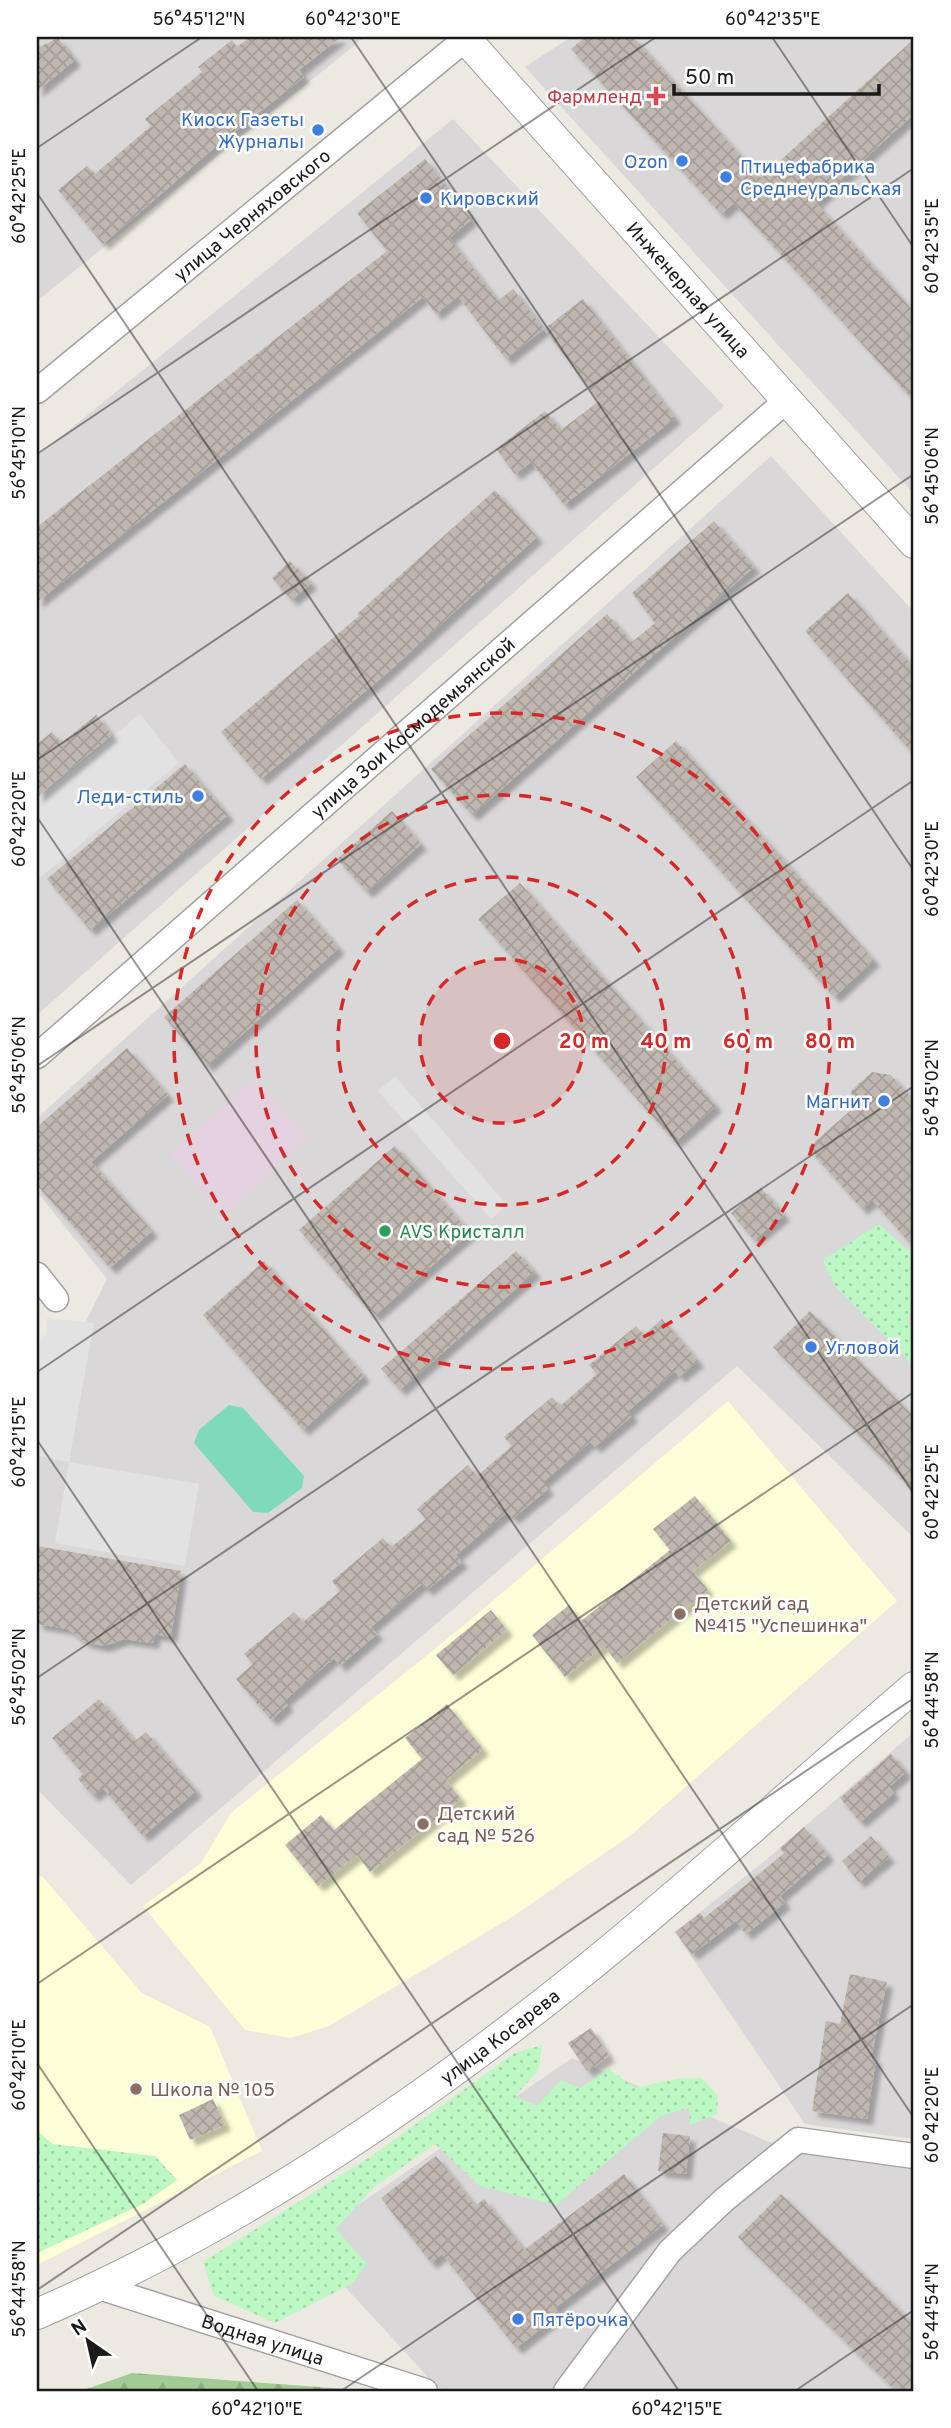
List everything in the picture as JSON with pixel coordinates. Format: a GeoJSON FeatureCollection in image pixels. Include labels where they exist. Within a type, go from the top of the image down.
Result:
{"type":"FeatureCollection","features":[{"type":"Feature","properties":{"kind":"street","name":"улица Черняховского"},"geometry":{"type":"LineString","coordinates":[[37,391],[466,37]]}},
{"type":"Feature","properties":{"kind":"street","name":"Инженерная улица"},"geometry":{"type":"LineString","coordinates":[[466,37],[914,542]]}},
{"type":"Feature","properties":{"kind":"street","name":"улица Зои Космодемьянской"},"geometry":{"type":"LineString","coordinates":[[37,1056],[787,400]]}},
{"type":"Feature","properties":{"kind":"street"},"geometry":{"type":"LineString","coordinates":[[37,1275],[56,1298]]}},
{"type":"Feature","properties":{"kind":"street","name":"улица Косарева"},"geometry":{"type":"LineString","coordinates":[[37,2314],[99,2287],[199,2235],[321,2162],[483,2047],[584,1971],[914,1687]]}},
{"type":"Feature","properties":{"kind":"street"},"geometry":{"type":"LineString","coordinates":[[566,2391],[670,2251],[724,2200],[797,2140],[914,2156]]}},
{"type":"Feature","properties":{"kind":"street","name":"Водная улица"},"geometry":{"type":"LineString","coordinates":[[99,2287],[425,2391]]}},
{"type":"Feature","properties":{"kind":"shaded area"},"geometry":{"type":"Polygon","coordinates":[[[37,37],[365,37],[37,301],[37,37]]]}},
{"type":"Feature","properties":{"kind":"shaded area"},"geometry":{"type":"Polygon","coordinates":[[[571,37],[914,37],[914,494],[525,67],[571,37]]]}},
{"type":"Feature","properties":{"kind":"shaded area"},"geometry":{"type":"Polygon","coordinates":[[[453,119],[724,406],[37,1015],[37,456],[453,119]]]}},
{"type":"Feature","properties":{"kind":"shaded area"},"geometry":{"type":"Polygon","coordinates":[[[771,456],[914,612],[914,1538],[737,1366],[131,1885],[37,1789],[37,1420],[107,1279],[37,1192],[37,1118],[771,456]]]}},
{"type":"Feature","properties":{"kind":"shaded area"},"geometry":{"type":"Polygon","coordinates":[[[140,714],[179,763],[37,880],[37,799],[140,714]]]}},
{"type":"Feature","properties":{"kind":"shaded area"},"geometry":{"type":"Polygon","coordinates":[[[395,1076],[507,1205],[491,1219],[378,1091],[395,1076]]]}},
{"type":"Feature","properties":{"kind":"shaded area"},"geometry":{"type":"Polygon","coordinates":[[[254,1078],[309,1138],[225,1215],[170,1155],[254,1078]]]}},
{"type":"Feature","properties":{"kind":"shaded area"},"geometry":{"type":"Polygon","coordinates":[[[47,1318],[94,1323],[69,1462],[37,1456],[37,1344],[46,1334],[47,1318]]]}},
{"type":"Feature","properties":{"kind":"shaded area"},"geometry":{"type":"Polygon","coordinates":[[[728,1401],[897,1601],[631,1835],[512,1917],[329,2026],[291,2038],[245,2030],[143,1906],[201,1863],[231,1813],[462,1627],[728,1401]]]}},
{"type":"Feature","properties":{"kind":"shaded area"},"geometry":{"type":"Polygon","coordinates":[[[69,1462],[199,1484],[185,1566],[55,1543],[69,1462]]]}},
{"type":"Feature","properties":{"kind":"shaded area"},"geometry":{"type":"Polygon","coordinates":[[[914,1732],[914,2139],[805,2124],[675,1932],[766,1860],[914,1732]]]}},
{"type":"Feature","properties":{"kind":"shaded area","name":"Школа № 105"},"geometry":{"type":"Polygon","coordinates":[[[42,1876],[142,1993],[210,2027],[262,2151],[37,2265],[37,1879],[42,1876]]]}},
{"type":"Feature","properties":{"kind":"shaded area"},"geometry":{"type":"Polygon","coordinates":[[[572,2058],[769,2142],[914,2165],[914,2391],[457,2391],[438,2388],[304,2242],[572,2058]]]}},
{"type":"Feature","properties":{"kind":"green space"},"geometry":{"type":"Polygon","coordinates":[[[879,1224],[909,1251],[914,1248],[914,1294],[908,1323],[914,1329],[914,1366],[834,1285],[823,1260],[879,1224]]]}},
{"type":"Feature","properties":{"kind":"green space"},"geometry":{"type":"Polygon","coordinates":[[[229,1405],[243,1408],[304,1476],[302,1488],[268,1513],[253,1512],[194,1443],[199,1430],[229,1405]]]}},
{"type":"Feature","properties":{"kind":"green space"},"geometry":{"type":"Polygon","coordinates":[[[542,2045],[538,2071],[515,2096],[537,2106],[561,2080],[580,2088],[609,2069],[635,2088],[681,2078],[702,2078],[718,2096],[717,2114],[690,2125],[689,2108],[661,2116],[556,2205],[480,2186],[435,2144],[374,2187],[336,2229],[367,2264],[353,2283],[275,2323],[214,2296],[203,2262],[370,2157],[515,2053],[542,2045]]]}},
{"type":"Feature","properties":{"kind":"green space"},"geometry":{"type":"Polygon","coordinates":[[[37,2130],[52,2144],[155,2156],[177,2180],[143,2204],[37,2253],[37,2130]]]}},
{"type":"Feature","properties":{"kind":"green space"},"geometry":{"type":"Polygon","coordinates":[[[132,2373],[359,2390],[362,2391],[81,2391],[132,2373]]]}},
{"type":"Feature","properties":{"kind":"building"},"geometry":{"type":"Polygon","coordinates":[[[250,37],[341,37],[299,70],[304,77],[214,148],[103,244],[58,190],[87,166],[95,174],[151,126],[145,119],[202,72],[198,67],[232,40],[237,47],[250,37]]]}},
{"type":"Feature","properties":{"kind":"building"},"geometry":{"type":"Polygon","coordinates":[[[585,37],[633,37],[761,178],[914,39],[914,114],[816,203],[914,312],[914,401],[734,203],[721,214],[571,49],[585,37]]]}},
{"type":"Feature","properties":{"kind":"building"},"geometry":{"type":"Polygon","coordinates":[[[58,38],[75,60],[37,91],[37,48],[58,38]]]}},
{"type":"Feature","properties":{"kind":"building"},"geometry":{"type":"Polygon","coordinates":[[[425,159],[472,219],[449,238],[498,301],[513,289],[544,329],[506,359],[458,296],[436,314],[423,297],[37,602],[37,527],[387,251],[357,213],[425,159]]]}},
{"type":"Feature","properties":{"kind":"building"},"geometry":{"type":"Polygon","coordinates":[[[583,299],[675,418],[564,505],[531,462],[515,474],[496,449],[545,411],[561,430],[599,401],[544,329],[583,299]]]}},
{"type":"Feature","properties":{"kind":"building"},"geometry":{"type":"Polygon","coordinates":[[[495,490],[537,537],[387,673],[261,779],[221,732],[359,616],[357,614],[495,490]]]}},
{"type":"Feature","properties":{"kind":"building"},"geometry":{"type":"Polygon","coordinates":[[[714,521],[754,567],[472,815],[431,769],[607,614],[632,642],[655,623],[632,593],[714,521]]]}},
{"type":"Feature","properties":{"kind":"building"},"geometry":{"type":"Polygon","coordinates":[[[290,561],[311,583],[292,600],[272,578],[290,561]]]}},
{"type":"Feature","properties":{"kind":"building"},"geometry":{"type":"Polygon","coordinates":[[[848,593],[914,668],[914,755],[805,631],[848,593]]]}},
{"type":"Feature","properties":{"kind":"building"},"geometry":{"type":"Polygon","coordinates":[[[96,715],[112,735],[37,797],[37,744],[52,732],[61,743],[96,715]]]}},
{"type":"Feature","properties":{"kind":"building"},"geometry":{"type":"Polygon","coordinates":[[[676,741],[874,960],[834,997],[636,777],[676,741]]]}},
{"type":"Feature","properties":{"kind":"building"},"geometry":{"type":"Polygon","coordinates":[[[185,764],[228,815],[90,930],[47,879],[185,764]]]}},
{"type":"Feature","properties":{"kind":"building"},"geometry":{"type":"Polygon","coordinates":[[[392,811],[421,844],[367,892],[337,859],[392,811]]]}},
{"type":"Feature","properties":{"kind":"building"},"geometry":{"type":"Polygon","coordinates":[[[520,883],[716,1106],[675,1142],[478,919],[520,883]]]}},
{"type":"Feature","properties":{"kind":"building"},"geometry":{"type":"Polygon","coordinates":[[[297,900],[339,948],[207,1066],[164,1017],[297,900]]]}},
{"type":"Feature","properties":{"kind":"building"},"geometry":{"type":"Polygon","coordinates":[[[127,1048],[168,1095],[91,1162],[152,1231],[110,1268],[37,1185],[37,1127],[127,1048]]]}},
{"type":"Feature","properties":{"kind":"building"},"geometry":{"type":"Polygon","coordinates":[[[872,1072],[891,1075],[914,1101],[914,1248],[872,1200],[862,1209],[808,1148],[859,1103],[850,1092],[872,1072]]]}},
{"type":"Feature","properties":{"kind":"building","name":"AVS Кристалл"},"geometry":{"type":"Polygon","coordinates":[[[395,1146],[470,1233],[374,1316],[299,1230],[395,1146]]]}},
{"type":"Feature","properties":{"kind":"building"},"geometry":{"type":"Polygon","coordinates":[[[761,1188],[784,1215],[754,1240],[731,1213],[761,1188]]]}},
{"type":"Feature","properties":{"kind":"building"},"geometry":{"type":"Polygon","coordinates":[[[516,1251],[535,1272],[400,1390],[381,1369],[516,1251]]]}},
{"type":"Feature","properties":{"kind":"building"},"geometry":{"type":"Polygon","coordinates":[[[264,1261],[364,1376],[303,1430],[203,1315],[264,1261]]]}},
{"type":"Feature","properties":{"kind":"building"},"geometry":{"type":"Polygon","coordinates":[[[810,1311],[914,1417],[914,1491],[773,1347],[810,1311]]]}},
{"type":"Feature","properties":{"kind":"building"},"geometry":{"type":"Polygon","coordinates":[[[662,1319],[698,1361],[679,1377],[675,1371],[628,1411],[632,1416],[595,1447],[590,1442],[543,1482],[548,1489],[513,1518],[507,1512],[456,1555],[462,1562],[427,1590],[422,1584],[371,1627],[377,1634],[340,1666],[334,1658],[284,1701],[288,1705],[271,1720],[236,1679],[253,1664],[244,1654],[294,1612],[303,1622],[340,1591],[332,1581],[383,1538],[391,1547],[426,1519],[417,1509],[468,1465],[477,1476],[512,1446],[504,1437],[552,1397],[560,1406],[597,1374],[589,1365],[636,1326],[644,1335],[662,1319]]]}},
{"type":"Feature","properties":{"kind":"building"},"geometry":{"type":"Polygon","coordinates":[[[695,1496],[731,1541],[693,1571],[708,1590],[617,1663],[604,1646],[565,1677],[532,1635],[569,1605],[581,1621],[670,1550],[653,1529],[695,1496]]]}},
{"type":"Feature","properties":{"kind":"building"},"geometry":{"type":"Polygon","coordinates":[[[37,1546],[181,1571],[171,1637],[155,1634],[153,1643],[124,1639],[104,1646],[85,1642],[68,1629],[37,1624],[37,1546]]]}},
{"type":"Feature","properties":{"kind":"building"},"geometry":{"type":"Polygon","coordinates":[[[491,1610],[507,1630],[453,1675],[436,1655],[491,1610]]]}},
{"type":"Feature","properties":{"kind":"building"},"geometry":{"type":"Polygon","coordinates":[[[99,1699],[135,1741],[146,1732],[196,1791],[143,1836],[103,1788],[93,1796],[78,1779],[83,1774],[52,1738],[99,1699]]]}},
{"type":"Feature","properties":{"kind":"building"},"geometry":{"type":"Polygon","coordinates":[[[447,1704],[483,1749],[446,1780],[461,1799],[370,1872],[357,1855],[318,1886],[285,1845],[321,1815],[334,1830],[422,1759],[405,1738],[447,1704]]]}},
{"type":"Feature","properties":{"kind":"building"},"geometry":{"type":"Polygon","coordinates":[[[891,1754],[906,1772],[889,1787],[894,1793],[860,1822],[840,1798],[891,1754]]]}},
{"type":"Feature","properties":{"kind":"building"},"geometry":{"type":"Polygon","coordinates":[[[804,1827],[828,1855],[780,1896],[785,1903],[746,1934],[736,1921],[692,1954],[675,1932],[700,1913],[704,1918],[747,1884],[784,1853],[780,1848],[804,1827]]]}},
{"type":"Feature","properties":{"kind":"building"},"geometry":{"type":"Polygon","coordinates":[[[871,1836],[889,1857],[859,1882],[842,1861],[871,1836]]]}},
{"type":"Feature","properties":{"kind":"building"},"geometry":{"type":"Polygon","coordinates":[[[850,1974],[887,1982],[871,2058],[876,2059],[867,2119],[812,2111],[826,2021],[840,2024],[850,1974]]]}},
{"type":"Feature","properties":{"kind":"building"},"geometry":{"type":"Polygon","coordinates":[[[591,2028],[609,2056],[587,2071],[568,2043],[591,2028]]]}},
{"type":"Feature","properties":{"kind":"building"},"geometry":{"type":"Polygon","coordinates":[[[213,2099],[225,2125],[190,2140],[179,2115],[213,2099]]]}},
{"type":"Feature","properties":{"kind":"building"},"geometry":{"type":"Polygon","coordinates":[[[663,2133],[690,2136],[686,2174],[658,2171],[663,2133]]]}},
{"type":"Feature","properties":{"kind":"building"},"geometry":{"type":"Polygon","coordinates":[[[436,2156],[475,2206],[484,2199],[524,2250],[624,2174],[663,2225],[555,2308],[560,2314],[516,2348],[442,2254],[431,2263],[381,2198],[436,2156]]]}},
{"type":"Feature","properties":{"kind":"building"},"geometry":{"type":"Polygon","coordinates":[[[781,2194],[914,2324],[914,2391],[896,2391],[738,2237],[781,2194]]]}},
{"type":"Feature","properties":{"kind":"place","name":"Фармленд"},"geometry":{"type":"Point","coordinates":[656,96]}},
{"type":"Feature","properties":{"kind":"place","name":"Киоск Газеты Журналы"},"geometry":{"type":"Point","coordinates":[318,130]}},
{"type":"Feature","properties":{"kind":"place","name":"Ozon"},"geometry":{"type":"Point","coordinates":[682,161]}},
{"type":"Feature","properties":{"kind":"place","name":"Птицефабрика Среднеуральская"},"geometry":{"type":"Point","coordinates":[726,177]}},
{"type":"Feature","properties":{"kind":"place","name":"Кировский"},"geometry":{"type":"Point","coordinates":[426,198]}},
{"type":"Feature","properties":{"kind":"place","name":"Леди-стиль"},"geometry":{"type":"Point","coordinates":[198,796]}},
{"type":"Feature","properties":{"kind":"place","name":"Магнит"},"geometry":{"type":"Point","coordinates":[884,1101]}},
{"type":"Feature","properties":{"kind":"place","name":"AVS Кристалл"},"geometry":{"type":"Point","coordinates":[385,1231]}},
{"type":"Feature","properties":{"kind":"place","name":"Угловой"},"geometry":{"type":"Point","coordinates":[811,1347]}},
{"type":"Feature","properties":{"kind":"place","name":"Детский сад №415 \"Успешинка\""},"geometry":{"type":"Point","coordinates":[680,1614]}},
{"type":"Feature","properties":{"kind":"place","name":"Детcкий сад № 526"},"geometry":{"type":"Point","coordinates":[423,1824]}},
{"type":"Feature","properties":{"kind":"place","name":"Школа № 105"},"geometry":{"type":"Point","coordinates":[136,2089]}},
{"type":"Feature","properties":{"kind":"place","name":"Пятёрочка"},"geometry":{"type":"Point","coordinates":[518,2319]}}]}
